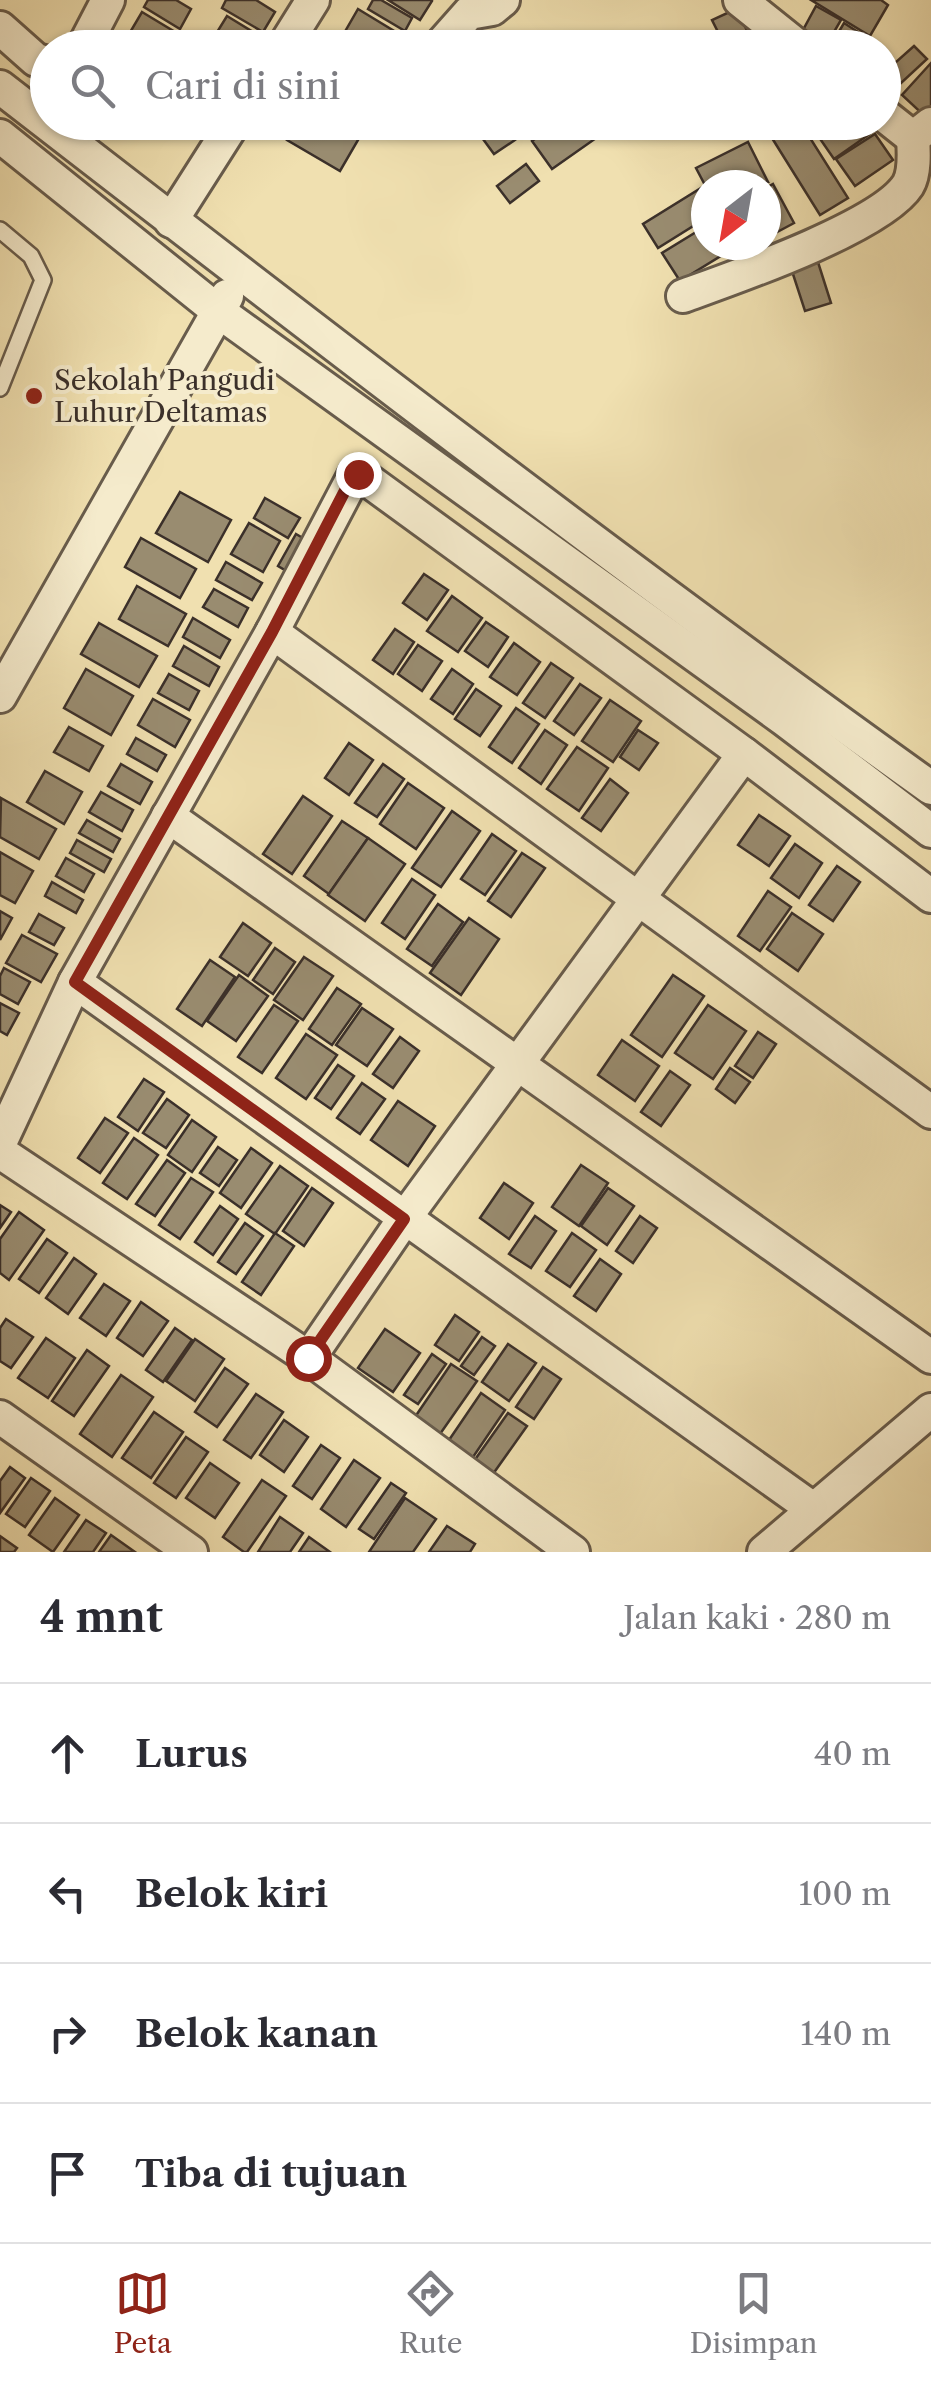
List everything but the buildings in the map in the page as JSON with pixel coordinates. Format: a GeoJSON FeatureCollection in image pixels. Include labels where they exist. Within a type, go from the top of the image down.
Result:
{"type":"FeatureCollection","features":[{"type":"Feature","properties":{"kind":"street"},"geometry":{"type":"LineString","coordinates":[[92,30],[108,0]]}},
{"type":"Feature","properties":{"kind":"street"},"geometry":{"type":"LineString","coordinates":[[294,30],[313,0]]}},
{"type":"Feature","properties":{"kind":"street"},"geometry":{"type":"LineString","coordinates":[[454,30],[470,12],[492,9],[503,0]]}},
{"type":"Feature","properties":{"kind":"street"},"geometry":{"type":"LineString","coordinates":[[740,0],[778,30]]}},
{"type":"Feature","properties":{"kind":"street"},"geometry":{"type":"LineString","coordinates":[[0,28],[30,55]]}},
{"type":"Feature","properties":{"kind":"street"},"geometry":{"type":"LineString","coordinates":[[0,87],[30,110]]}},
{"type":"Feature","properties":{"kind":"street"},"geometry":{"type":"LineString","coordinates":[[684,296],[766,266],[862,220],[893,200],[909,183],[922,131]]}},
{"type":"Feature","properties":{"kind":"street"},"geometry":{"type":"LineString","coordinates":[[0,136],[218,311],[793,708],[931,788]]}},
{"type":"Feature","properties":{"kind":"street"},"geometry":{"type":"LineString","coordinates":[[69,140],[793,708],[931,832]]}},
{"type":"Feature","properties":{"kind":"street"},"geometry":{"type":"LineString","coordinates":[[172,220],[223,140]]}},
{"type":"Feature","properties":{"kind":"street"},"geometry":{"type":"LineString","coordinates":[[0,696],[240,274]]}},
{"type":"Feature","properties":{"kind":"street"},"geometry":{"type":"LineString","coordinates":[[0,1143],[75,982],[357,474],[744,754],[931,896]]}},
{"type":"Feature","properties":{"kind":"street"},"geometry":{"type":"LineString","coordinates":[[272,632],[931,1112]]}},
{"type":"Feature","properties":{"kind":"street"},"geometry":{"type":"LineString","coordinates":[[308,1358],[404,1219],[744,754]]}},
{"type":"Feature","properties":{"kind":"street"},"geometry":{"type":"LineString","coordinates":[[168,816],[931,1357]]}},
{"type":"Feature","properties":{"kind":"street"},"geometry":{"type":"LineString","coordinates":[[75,982],[813,1509]]}},
{"type":"Feature","properties":{"kind":"street"},"geometry":{"type":"LineString","coordinates":[[0,1152],[308,1358],[572,1552]]}},
{"type":"Feature","properties":{"kind":"street"},"geometry":{"type":"LineString","coordinates":[[764,1552],[931,1410]]}},
{"type":"Feature","properties":{"kind":"street"},"geometry":{"type":"LineString","coordinates":[[0,1417],[191,1552]]}},
{"type":"Feature","properties":{"kind":"lane"},"geometry":{"type":"LineString","coordinates":[[0,230],[31,256],[43,280],[0,388]]}},
{"type":"Feature","properties":{"kind":"place","name":"Sekolah Pangudi Luhur Deltamas"},"geometry":{"type":"Point","coordinates":[34,396]}},
{"type":"Feature","properties":{"kind":"route"},"geometry":{"type":"LineString","coordinates":[[308,1358],[404,1219],[75,982],[272,632],[353,475],[358,474]]}}]}
